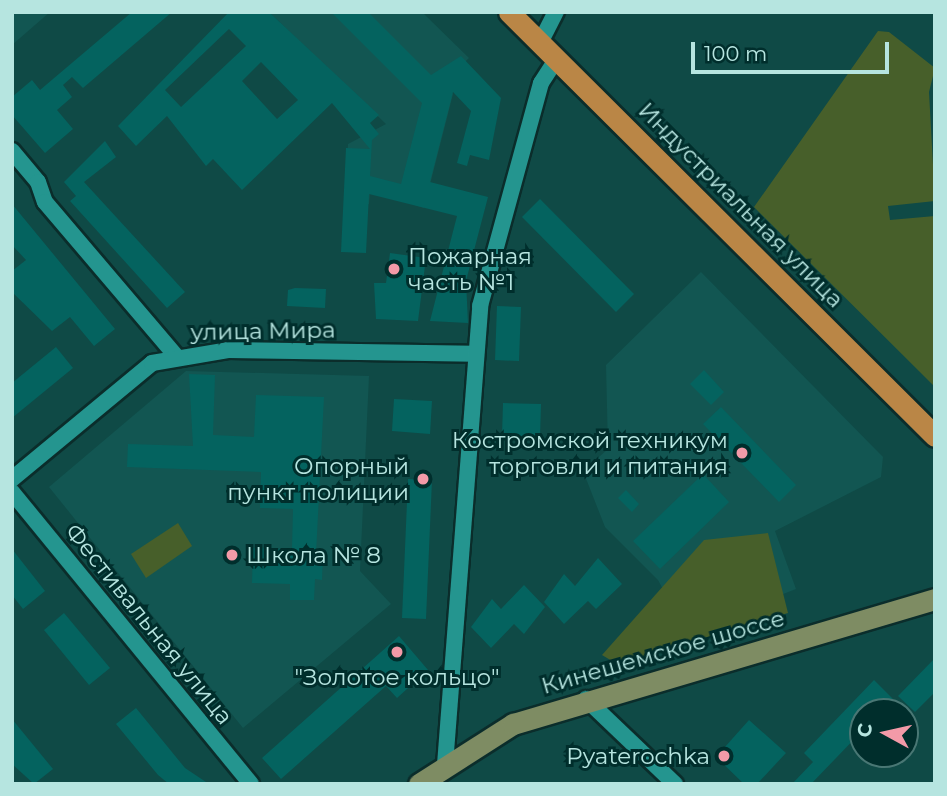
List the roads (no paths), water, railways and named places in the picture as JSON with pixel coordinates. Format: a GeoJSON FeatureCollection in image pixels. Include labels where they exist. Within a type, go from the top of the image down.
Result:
{"type":"FeatureCollection","features":[{"type":"Feature","properties":{"kind":"highway","name":"Индустриальная улица"},"geometry":{"type":"LineString","coordinates":[[509,12],[935,436]]}},
{"type":"Feature","properties":{"kind":"main road","name":"Кинешемское шоссе"},"geometry":{"type":"LineString","coordinates":[[419,784],[513,724],[586,699],[935,599]]}},
{"type":"Feature","properties":{"kind":"street"},"geometry":{"type":"LineString","coordinates":[[540,43],[555,12]]}},
{"type":"Feature","properties":{"kind":"street"},"geometry":{"type":"LineString","coordinates":[[445,765],[474,355],[480,306],[541,83],[556,60]]}},
{"type":"Feature","properties":{"kind":"street"},"geometry":{"type":"LineString","coordinates":[[12,150],[38,182],[45,202],[176,356]]}},
{"type":"Feature","properties":{"kind":"street","name":"улица Мира"},"geometry":{"type":"LineString","coordinates":[[12,479],[152,363],[176,356],[228,350],[474,355]]}},
{"type":"Feature","properties":{"kind":"street","name":"Фестивальная улица"},"geometry":{"type":"LineString","coordinates":[[12,492],[251,784]]}},
{"type":"Feature","properties":{"kind":"street"},"geometry":{"type":"LineString","coordinates":[[586,699],[675,784]]}},
{"type":"Feature","properties":{"kind":"place","name":"Пожарная часть №1"},"geometry":{"type":"Point","coordinates":[394,269]}},
{"type":"Feature","properties":{"kind":"place","name":"Костромской техникум торговли и питания"},"geometry":{"type":"Point","coordinates":[742,453]}},
{"type":"Feature","properties":{"kind":"place","name":"Опорный пункт полиции"},"geometry":{"type":"Point","coordinates":[423,479]}},
{"type":"Feature","properties":{"kind":"place","name":"Школа № 8"},"geometry":{"type":"Point","coordinates":[232,555]}},
{"type":"Feature","properties":{"kind":"place","name":"\"Золотое кольцо\""},"geometry":{"type":"Point","coordinates":[397,652]}},
{"type":"Feature","properties":{"kind":"place","name":"Pyaterochka"},"geometry":{"type":"Point","coordinates":[724,756]}}]}
